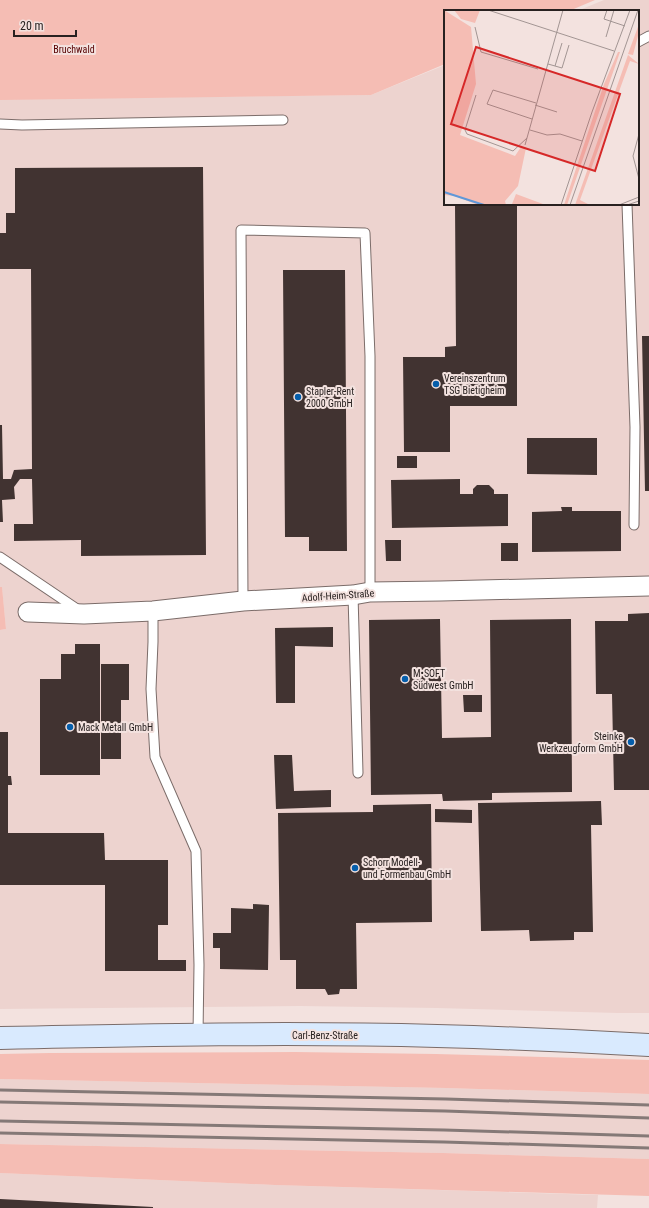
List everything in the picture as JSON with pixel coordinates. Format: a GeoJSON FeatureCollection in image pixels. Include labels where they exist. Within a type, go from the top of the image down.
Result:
{"type":"FeatureCollection","features":[{"type":"Feature","properties":{"kind":"street","name":"Adolf-Heim-Straße"},"geometry":{"type":"LineString","coordinates":[[28,612],[84,614],[153,611],[243,602],[362,593],[649,586]]}},
{"type":"Feature","properties":{"kind":"street","name":"Carl-Benz-Straße"},"geometry":{"type":"LineString","coordinates":[[0,1038],[437,1036],[649,1045]]}},
{"type":"Feature","properties":{"kind":"lane"},"geometry":{"type":"LineString","coordinates":[[639,41],[649,36]]}},
{"type":"Feature","properties":{"kind":"lane"},"geometry":{"type":"LineString","coordinates":[[0,124],[283,120]]}},
{"type":"Feature","properties":{"kind":"lane"},"geometry":{"type":"LineString","coordinates":[[628,205],[635,427],[634,525]]}},
{"type":"Feature","properties":{"kind":"lane"},"geometry":{"type":"LineString","coordinates":[[243,602],[241,230],[365,233],[370,356],[358,773]]}},
{"type":"Feature","properties":{"kind":"lane"},"geometry":{"type":"LineString","coordinates":[[0,557],[84,614]]}},
{"type":"Feature","properties":{"kind":"lane"},"geometry":{"type":"LineString","coordinates":[[153,611],[151,689],[155,757],[196,851],[199,965],[198,1036]]}},
{"type":"Feature","properties":{"kind":"shaded area"},"geometry":{"type":"Polygon","coordinates":[[[604,0],[649,0],[649,1013],[300,1006],[0,1009],[0,630],[6,629],[2,588],[0,587],[0,99],[371,95],[444,65],[444,205],[639,205],[639,10],[579,10],[604,0]]]}},
{"type":"Feature","properties":{"kind":"shaded area"},"geometry":{"type":"Polygon","coordinates":[[[0,1079],[446,1088],[649,1094],[649,1159],[443,1153],[0,1144],[0,1079]]]}},
{"type":"Feature","properties":{"kind":"shaded area"},"geometry":{"type":"Polygon","coordinates":[[[0,1173],[275,1185],[598,1195],[597,1208],[0,1208],[0,1173]]]}},
{"type":"Feature","properties":{"kind":"green space","name":"Bruchwald"},"geometry":{"type":"Polygon","coordinates":[[[0,0],[595,0],[571,10],[444,10],[444,64],[371,95],[0,100],[0,0]]]}},
{"type":"Feature","properties":{"kind":"green space"},"geometry":{"type":"Polygon","coordinates":[[[0,587],[2,587],[6,629],[0,630],[0,587]]]}},
{"type":"Feature","properties":{"kind":"green space"},"geometry":{"type":"Polygon","coordinates":[[[295,1052],[649,1060],[649,1094],[446,1088],[0,1079],[0,1054],[295,1052]]]}},
{"type":"Feature","properties":{"kind":"green space"},"geometry":{"type":"Polygon","coordinates":[[[0,1144],[443,1153],[649,1159],[649,1196],[275,1185],[0,1173],[0,1144]]]}},
{"type":"Feature","properties":{"kind":"building"},"geometry":{"type":"Polygon","coordinates":[[[203,167],[206,555],[81,556],[81,540],[14,541],[14,524],[33,524],[32,479],[20,479],[14,487],[15,499],[2,500],[3,522],[0,522],[0,425],[2,425],[3,479],[11,479],[14,470],[32,469],[31,269],[0,269],[0,233],[6,233],[6,213],[15,213],[15,168],[203,167]]]}},
{"type":"Feature","properties":{"kind":"building"},"geometry":{"type":"Polygon","coordinates":[[[455,205],[517,205],[517,406],[450,406],[450,452],[404,452],[403,357],[445,357],[445,347],[456,346],[455,205]]]}},
{"type":"Feature","properties":{"kind":"building"},"geometry":{"type":"Polygon","coordinates":[[[283,270],[345,270],[347,551],[309,551],[309,537],[285,537],[283,270]]]}},
{"type":"Feature","properties":{"kind":"building"},"geometry":{"type":"Polygon","coordinates":[[[642,336],[649,336],[649,491],[645,491],[642,336]]]}},
{"type":"Feature","properties":{"kind":"building"},"geometry":{"type":"Polygon","coordinates":[[[527,438],[597,438],[597,475],[527,474],[527,438]]]}},
{"type":"Feature","properties":{"kind":"building"},"geometry":{"type":"Polygon","coordinates":[[[397,456],[417,456],[417,468],[397,468],[397,456]]]}},
{"type":"Feature","properties":{"kind":"building"},"geometry":{"type":"Polygon","coordinates":[[[460,479],[460,494],[473,494],[473,489],[477,485],[489,485],[494,490],[494,494],[508,494],[508,526],[392,528],[391,480],[460,479]]]}},
{"type":"Feature","properties":{"kind":"building"},"geometry":{"type":"Polygon","coordinates":[[[561,507],[572,507],[572,511],[621,511],[621,551],[532,552],[532,512],[562,511],[561,507]]]}},
{"type":"Feature","properties":{"kind":"building"},"geometry":{"type":"Polygon","coordinates":[[[385,540],[401,540],[401,561],[386,561],[385,540]]]}},
{"type":"Feature","properties":{"kind":"building"},"geometry":{"type":"Polygon","coordinates":[[[501,543],[518,543],[518,561],[501,561],[501,543]]]}},
{"type":"Feature","properties":{"kind":"building","name":"Steinke Werkzeugform GmbH"},"geometry":{"type":"Polygon","coordinates":[[[649,613],[649,790],[614,790],[612,694],[596,694],[595,621],[628,621],[628,614],[649,613]]]}},
{"type":"Feature","properties":{"kind":"building"},"geometry":{"type":"Polygon","coordinates":[[[440,619],[442,738],[491,737],[490,620],[571,619],[572,792],[492,793],[492,800],[443,801],[442,794],[371,795],[369,620],[440,619]]]}},
{"type":"Feature","properties":{"kind":"building"},"geometry":{"type":"Polygon","coordinates":[[[333,627],[333,647],[295,646],[295,703],[276,703],[275,628],[333,627]]]}},
{"type":"Feature","properties":{"kind":"building","name":"Mack Metall GmbH"},"geometry":{"type":"Polygon","coordinates":[[[75,644],[100,644],[100,775],[40,775],[40,679],[61,679],[61,654],[75,654],[75,644]]]}},
{"type":"Feature","properties":{"kind":"building"},"geometry":{"type":"Polygon","coordinates":[[[101,664],[129,664],[129,700],[121,700],[121,759],[101,759],[101,664]]]}},
{"type":"Feature","properties":{"kind":"building"},"geometry":{"type":"Polygon","coordinates":[[[463,695],[482,695],[482,712],[464,712],[463,695]]]}},
{"type":"Feature","properties":{"kind":"building"},"geometry":{"type":"Polygon","coordinates":[[[0,732],[8,732],[8,776],[11,776],[12,785],[8,785],[8,833],[104,833],[105,860],[168,860],[168,925],[158,925],[158,960],[186,960],[186,971],[105,971],[105,885],[0,885],[0,732]]]}},
{"type":"Feature","properties":{"kind":"building"},"geometry":{"type":"Polygon","coordinates":[[[274,755],[292,755],[294,791],[331,790],[331,807],[276,809],[274,755]]]}},
{"type":"Feature","properties":{"kind":"building"},"geometry":{"type":"Polygon","coordinates":[[[601,801],[602,825],[591,825],[593,932],[574,932],[574,940],[530,941],[529,930],[481,931],[478,803],[601,801]]]}},
{"type":"Feature","properties":{"kind":"building","name":"Schorr Modell- und Formenbau GmbH"},"geometry":{"type":"Polygon","coordinates":[[[431,804],[432,922],[356,923],[357,989],[340,989],[339,994],[328,995],[325,989],[296,989],[296,960],[280,960],[278,813],[373,812],[373,805],[431,804]]]}},
{"type":"Feature","properties":{"kind":"building"},"geometry":{"type":"Polygon","coordinates":[[[435,809],[472,810],[472,823],[435,822],[435,809]]]}},
{"type":"Feature","properties":{"kind":"building"},"geometry":{"type":"Polygon","coordinates":[[[253,904],[269,905],[268,970],[220,969],[220,948],[213,948],[213,933],[231,933],[231,908],[253,909],[253,904]]]}},
{"type":"Feature","properties":{"kind":"building"},"geometry":{"type":"Polygon","coordinates":[[[0,1199],[153,1207],[153,1208],[0,1208],[0,1199]]]}},
{"type":"Feature","properties":{"kind":"railway"},"geometry":{"type":"LineString","coordinates":[[0,1090],[446,1099],[649,1105]]}},
{"type":"Feature","properties":{"kind":"railway"},"geometry":{"type":"LineString","coordinates":[[0,1102],[445,1111],[649,1118]]}},
{"type":"Feature","properties":{"kind":"railway"},"geometry":{"type":"LineString","coordinates":[[0,1121],[444,1130],[649,1136]]}},
{"type":"Feature","properties":{"kind":"railway"},"geometry":{"type":"LineString","coordinates":[[0,1133],[444,1142],[649,1148]]}},
{"type":"Feature","properties":{"kind":"place","name":"Vereinszentrum TSG Bietigheim"},"geometry":{"type":"Point","coordinates":[436,384]}},
{"type":"Feature","properties":{"kind":"place","name":"Stapler-Rent 2000 GmbH"},"geometry":{"type":"Point","coordinates":[298,397]}},
{"type":"Feature","properties":{"kind":"place","name":"M•SOFT Südwest GmbH"},"geometry":{"type":"Point","coordinates":[405,679]}},
{"type":"Feature","properties":{"kind":"place","name":"Mack Metall GmbH"},"geometry":{"type":"Point","coordinates":[70,727]}},
{"type":"Feature","properties":{"kind":"place","name":"Steinke Werkzeugform GmbH"},"geometry":{"type":"Point","coordinates":[631,742]}},
{"type":"Feature","properties":{"kind":"place","name":"Schorr Modell- und Formenbau GmbH"},"geometry":{"type":"Point","coordinates":[355,868]}}]}
